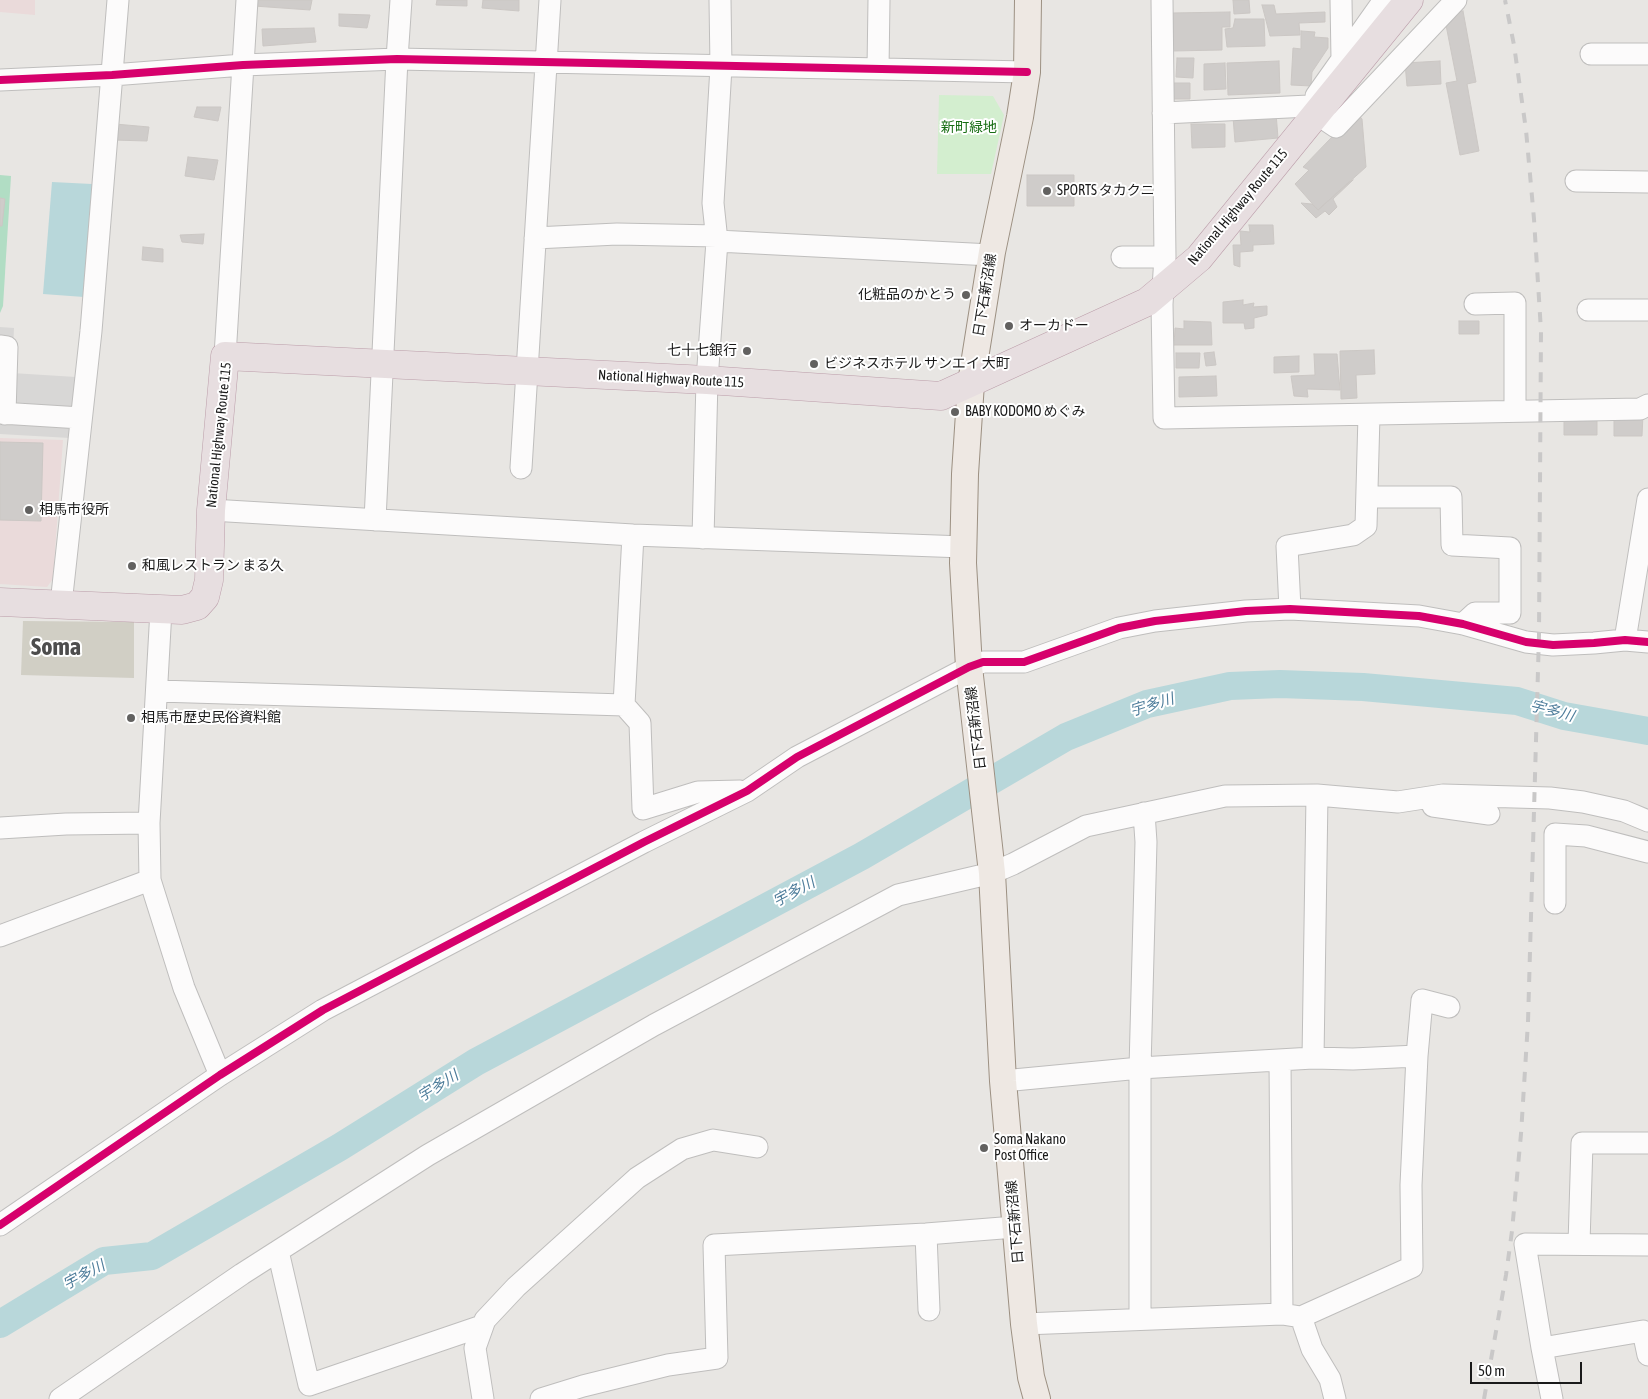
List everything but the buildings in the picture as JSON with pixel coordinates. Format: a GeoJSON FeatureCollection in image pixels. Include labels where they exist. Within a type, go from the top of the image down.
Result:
{"type":"FeatureCollection","features":[{"type":"Feature","properties":{"kind":"highway","name":"National Highway Route 115"},"geometry":{"type":"LineString","coordinates":[[0,602],[161,610],[182,610],[197,606],[205,597],[209,580],[211,510],[225,356],[707,380],[941,396],[1147,302],[1199,258],[1408,0]]}},
{"type":"Feature","properties":{"kind":"main road","name":"日下石新沼線"},"geometry":{"type":"LineString","coordinates":[[1028,0],[1027,72],[1020,117],[991,255],[971,383],[964,547],[965,617],[969,671],[991,863],[1003,1081],[1015,1227],[1024,1324],[1031,1377],[1037,1399]]}},
{"type":"Feature","properties":{"kind":"street"},"geometry":{"type":"LineString","coordinates":[[61,604],[91,330],[118,0]]}},
{"type":"Feature","properties":{"kind":"street"},"geometry":{"type":"LineString","coordinates":[[225,356],[248,0]]}},
{"type":"Feature","properties":{"kind":"street"},"geometry":{"type":"LineString","coordinates":[[375,520],[401,0]]}},
{"type":"Feature","properties":{"kind":"street"},"geometry":{"type":"LineString","coordinates":[[521,468],[550,0]]}},
{"type":"Feature","properties":{"kind":"street"},"geometry":{"type":"LineString","coordinates":[[703,538],[707,380],[717,238],[713,203],[721,67],[720,0]]}},
{"type":"Feature","properties":{"kind":"street"},"geometry":{"type":"LineString","coordinates":[[878,69],[879,0]]}},
{"type":"Feature","properties":{"kind":"street"},"geometry":{"type":"LineString","coordinates":[[1162,0],[1165,257],[1163,288],[1164,418],[1640,408],[1648,405]]}},
{"type":"Feature","properties":{"kind":"street"},"geometry":{"type":"LineString","coordinates":[[1341,0],[1342,59]]}},
{"type":"Feature","properties":{"kind":"street"},"geometry":{"type":"LineString","coordinates":[[1315,112],[1342,59],[1384,0]]}},
{"type":"Feature","properties":{"kind":"street"},"geometry":{"type":"LineString","coordinates":[[1163,113],[1315,112],[1336,128],[1456,0]]}},
{"type":"Feature","properties":{"kind":"street"},"geometry":{"type":"LineString","coordinates":[[1591,54],[1648,54]]}},
{"type":"Feature","properties":{"kind":"street"},"geometry":{"type":"LineString","coordinates":[[0,80],[243,65],[397,59],[1027,72]]}},
{"type":"Feature","properties":{"kind":"street"},"geometry":{"type":"LineString","coordinates":[[1576,181],[1648,182]]}},
{"type":"Feature","properties":{"kind":"street"},"geometry":{"type":"LineString","coordinates":[[535,238],[617,234],[717,238],[991,255]]}},
{"type":"Feature","properties":{"kind":"street"},"geometry":{"type":"LineString","coordinates":[[1122,257],[1165,257]]}},
{"type":"Feature","properties":{"kind":"street"},"geometry":{"type":"LineString","coordinates":[[1475,304],[1515,304],[1515,411]]}},
{"type":"Feature","properties":{"kind":"street"},"geometry":{"type":"LineString","coordinates":[[1588,310],[1648,310]]}},
{"type":"Feature","properties":{"kind":"street"},"geometry":{"type":"LineString","coordinates":[[0,346],[7,347],[2,413],[81,418]]}},
{"type":"Feature","properties":{"kind":"street"},"geometry":{"type":"LineString","coordinates":[[1290,609],[1287,546],[1353,535],[1366,526],[1369,414]]}},
{"type":"Feature","properties":{"kind":"street"},"geometry":{"type":"LineString","coordinates":[[1368,497],[1451,497],[1452,545],[1510,548],[1510,613],[1475,613],[1463,624]]}},
{"type":"Feature","properties":{"kind":"street"},"geometry":{"type":"LineString","coordinates":[[1625,640],[1642,572],[1648,499]]}},
{"type":"Feature","properties":{"kind":"street"},"geometry":{"type":"LineString","coordinates":[[211,510],[633,535],[964,547]]}},
{"type":"Feature","properties":{"kind":"street"},"geometry":{"type":"LineString","coordinates":[[633,535],[624,705],[640,723],[643,809],[698,792],[747,791]]}},
{"type":"Feature","properties":{"kind":"street"},"geometry":{"type":"LineString","coordinates":[[0,1224],[220,1075],[331,1005],[644,842],[747,791],[797,757],[969,671],[983,662],[1024,662],[1119,628],[1155,621],[1246,611],[1290,609],[1419,616],[1463,624],[1526,642],[1553,645],[1625,640],[1648,642]]}},
{"type":"Feature","properties":{"kind":"street"},"geometry":{"type":"LineString","coordinates":[[161,610],[158,691],[149,823],[150,880],[184,988],[220,1075]]}},
{"type":"Feature","properties":{"kind":"street"},"geometry":{"type":"LineString","coordinates":[[158,691],[624,705]]}},
{"type":"Feature","properties":{"kind":"street"},"geometry":{"type":"LineString","coordinates":[[1313,1058],[1317,795]]}},
{"type":"Feature","properties":{"kind":"street"},"geometry":{"type":"LineString","coordinates":[[60,1399],[278,1251],[428,1155],[638,1034],[898,895],[991,863],[1013,864],[1086,826],[1225,796],[1317,795],[1398,802],[1489,814]]}},
{"type":"Feature","properties":{"kind":"street"},"geometry":{"type":"LineString","coordinates":[[1398,802],[1443,795],[1550,798],[1624,811],[1648,820]]}},
{"type":"Feature","properties":{"kind":"street"},"geometry":{"type":"LineString","coordinates":[[1140,1319],[1140,1068],[1146,842],[1144,813]]}},
{"type":"Feature","properties":{"kind":"street"},"geometry":{"type":"LineString","coordinates":[[0,828],[66,824],[149,823]]}},
{"type":"Feature","properties":{"kind":"street"},"geometry":{"type":"LineString","coordinates":[[1555,903],[1555,834],[1586,836],[1648,852]]}},
{"type":"Feature","properties":{"kind":"street"},"geometry":{"type":"LineString","coordinates":[[0,936],[150,880]]}},
{"type":"Feature","properties":{"kind":"street"},"geometry":{"type":"LineString","coordinates":[[1024,1324],[1291,1315],[1412,1267],[1411,1185],[1417,1056],[1422,1000],[1448,1007]]}},
{"type":"Feature","properties":{"kind":"street"},"geometry":{"type":"LineString","coordinates":[[1003,1081],[1140,1068],[1313,1058],[1353,1059],[1417,1056]]}},
{"type":"Feature","properties":{"kind":"street"},"geometry":{"type":"LineString","coordinates":[[1280,1061],[1291,1315],[1330,1379],[1334,1399]]}},
{"type":"Feature","properties":{"kind":"street"},"geometry":{"type":"LineString","coordinates":[[482,1399],[475,1348],[485,1320],[516,1287],[637,1178],[682,1149],[713,1140],[757,1147]]}},
{"type":"Feature","properties":{"kind":"street"},"geometry":{"type":"LineString","coordinates":[[1579,1244],[1582,1143],[1648,1143]]}},
{"type":"Feature","properties":{"kind":"street"},"geometry":{"type":"LineString","coordinates":[[541,1399],[583,1386],[668,1366],[717,1358],[714,1245],[926,1234],[1015,1227]]}},
{"type":"Feature","properties":{"kind":"street"},"geometry":{"type":"LineString","coordinates":[[926,1234],[930,1310]]}},
{"type":"Feature","properties":{"kind":"street"},"geometry":{"type":"LineString","coordinates":[[1552,1399],[1525,1244],[1648,1245]]}},
{"type":"Feature","properties":{"kind":"street"},"geometry":{"type":"LineString","coordinates":[[278,1251],[309,1385],[482,1326]]}},
{"type":"Feature","properties":{"kind":"street"},"geometry":{"type":"LineString","coordinates":[[1542,1348],[1643,1331],[1648,1355]]}},
{"type":"Feature","properties":{"kind":"shaded area"},"geometry":{"type":"Polygon","coordinates":[[[0,0],[35,0],[35,15],[0,12],[0,0]]]}},
{"type":"Feature","properties":{"kind":"shaded area"},"geometry":{"type":"Polygon","coordinates":[[[0,327],[14,328],[12,373],[76,377],[70,438],[0,434],[0,327]]]}},
{"type":"Feature","properties":{"kind":"shaded area","name":"相馬市役所"},"geometry":{"type":"Polygon","coordinates":[[[0,438],[63,440],[53,579],[47,587],[0,584],[0,438]]]}},
{"type":"Feature","properties":{"kind":"shaded area"},"geometry":{"type":"Polygon","coordinates":[[[23,621],[134,622],[134,678],[21,675],[23,621]]]}},
{"type":"Feature","properties":{"kind":"green space","name":"新町緑地"},"geometry":{"type":"Polygon","coordinates":[[[939,95],[993,96],[1004,115],[991,174],[937,174],[939,95]]]}},
{"type":"Feature","properties":{"kind":"green space"},"geometry":{"type":"Polygon","coordinates":[[[0,175],[11,176],[3,306],[0,313],[0,175]]]}},
{"type":"Feature","properties":{"kind":"water"},"geometry":{"type":"Polygon","coordinates":[[[52,182],[92,184],[84,297],[43,294],[52,182]]]}},
{"type":"Feature","properties":{"kind":"waterway","name":"宇多川"},"geometry":{"type":"LineString","coordinates":[[0,1324],[104,1261],[152,1256],[340,1147],[476,1062],[862,856],[1066,737],[1147,704],[1230,686],[1280,684],[1363,687],[1517,701],[1564,716],[1648,731]]}},
{"type":"Feature","properties":{"kind":"railway"},"geometry":{"type":"LineString","coordinates":[[1484,1399],[1506,1275],[1521,1134],[1528,1022],[1539,635],[1541,331],[1526,130],[1514,45],[1505,0]]}},
{"type":"Feature","properties":{"kind":"cycle path"},"geometry":{"type":"LineString","coordinates":[[0,80],[112,75],[243,65],[397,59],[1027,72]]}},
{"type":"Feature","properties":{"kind":"cycle path"},"geometry":{"type":"LineString","coordinates":[[0,1225],[220,1075],[323,1010],[644,842],[747,791],[797,757],[969,667],[983,662],[1024,662],[1119,628],[1155,621],[1246,611],[1290,609],[1419,616],[1463,624],[1526,642],[1553,645],[1625,640],[1648,642]]}},
{"type":"Feature","properties":{"kind":"place","name":"SPORTS タカクニ"},"geometry":{"type":"Point","coordinates":[1047,191]}},
{"type":"Feature","properties":{"kind":"place","name":"化粧品のかとう"},"geometry":{"type":"Point","coordinates":[966,295]}},
{"type":"Feature","properties":{"kind":"place","name":"オーカドー"},"geometry":{"type":"Point","coordinates":[1009,326]}},
{"type":"Feature","properties":{"kind":"place","name":"七十七銀行"},"geometry":{"type":"Point","coordinates":[747,351]}},
{"type":"Feature","properties":{"kind":"place","name":"ビジネスホテル サンエイ 大町"},"geometry":{"type":"Point","coordinates":[814,364]}},
{"type":"Feature","properties":{"kind":"place","name":"BABY KODOMO めぐみ"},"geometry":{"type":"Point","coordinates":[955,412]}},
{"type":"Feature","properties":{"kind":"place","name":"相馬市役所"},"geometry":{"type":"Point","coordinates":[29,510]}},
{"type":"Feature","properties":{"kind":"place","name":"和風レストラン まる久"},"geometry":{"type":"Point","coordinates":[132,566]}},
{"type":"Feature","properties":{"kind":"place","name":"相馬市歴史民俗資料館"},"geometry":{"type":"Point","coordinates":[131,718]}},
{"type":"Feature","properties":{"kind":"place","name":"Soma Nakano Post Office"},"geometry":{"type":"Point","coordinates":[984,1148]}},
{"type":"Feature","properties":{"kind":"district","name":"Soma"},"geometry":{"type":"Point","coordinates":[56,647]}}]}
